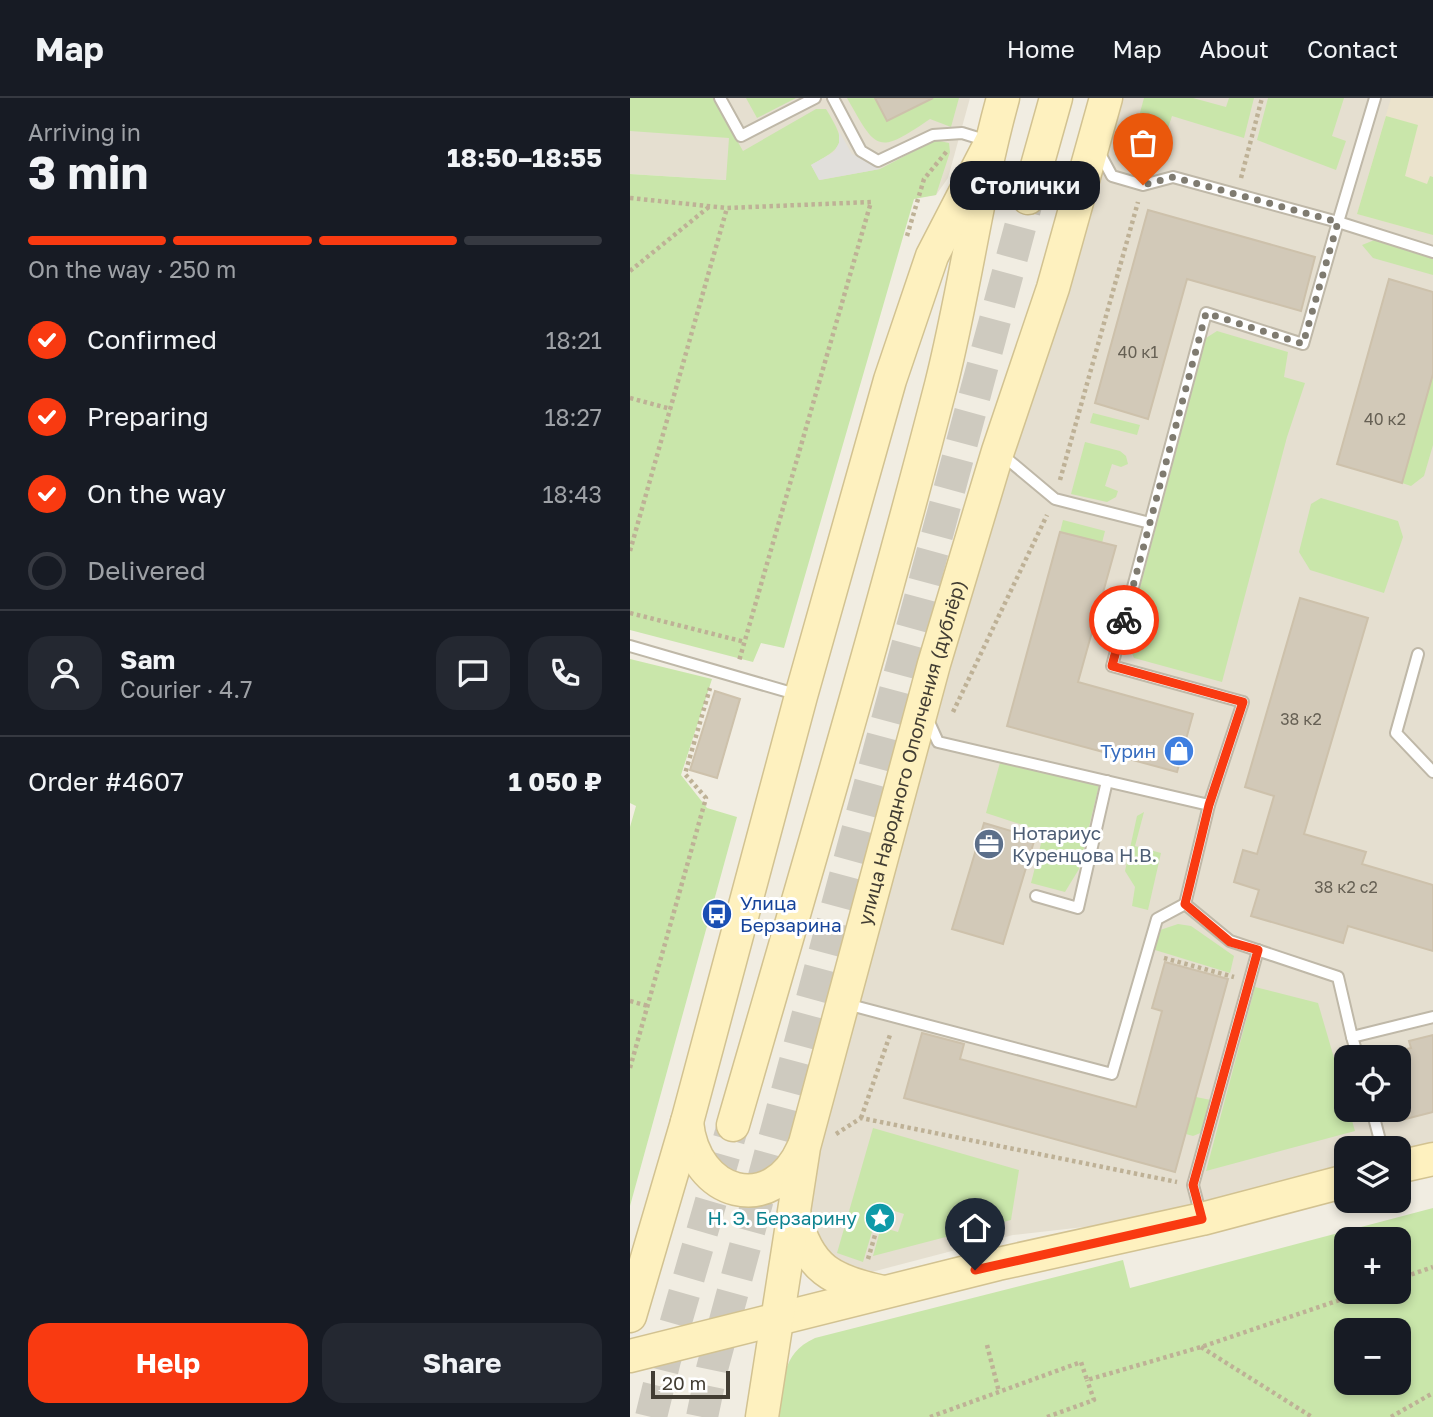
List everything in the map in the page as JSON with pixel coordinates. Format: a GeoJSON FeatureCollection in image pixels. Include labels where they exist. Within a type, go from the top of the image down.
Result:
{"type":"FeatureCollection","features":[{"type":"Feature","properties":{"kind":"street"},"geometry":{"type":"LineString","coordinates":[[733,1125],[873,636],[942,381],[991,142],[1003,98]]}},
{"type":"Feature","properties":{"kind":"street"},"geometry":{"type":"LineString","coordinates":[[1028,198],[1056,98]]}},
{"type":"Feature","properties":{"kind":"street","name":"улица Народного Ополчения (дублёр)"},"geometry":{"type":"LineString","coordinates":[[762,1417],[804,1147],[922,708],[998,451],[1053,288],[1106,98]]}},
{"type":"Feature","properties":{"kind":"street"},"geometry":{"type":"LineString","coordinates":[[630,1317],[687,1122],[800,695],[890,380],[928,268],[991,142]]}},
{"type":"Feature","properties":{"kind":"street"},"geometry":{"type":"LineString","coordinates":[[687,1122],[689,1140],[695,1156],[704,1170],[728,1187],[760,1188],[773,1183],[787,1175],[804,1147]]}},
{"type":"Feature","properties":{"kind":"street"},"geometry":{"type":"LineString","coordinates":[[1411,1164],[1433,1159]]}},
{"type":"Feature","properties":{"kind":"street"},"geometry":{"type":"LineString","coordinates":[[630,1356],[998,1264],[1202,1219],[1334,1184]]}},
{"type":"Feature","properties":{"kind":"street"},"geometry":{"type":"LineString","coordinates":[[794,1215],[804,1246],[820,1266],[837,1278],[885,1293]]}},
{"type":"Feature","properties":{"kind":"lane"},"geometry":{"type":"LineString","coordinates":[[720,98],[741,136],[815,98]]}},
{"type":"Feature","properties":{"kind":"lane"},"geometry":{"type":"LineString","coordinates":[[833,98],[861,151],[878,161],[933,135],[962,133],[991,142]]}},
{"type":"Feature","properties":{"kind":"lane"},"geometry":{"type":"LineString","coordinates":[[849,975],[854,1006],[1112,1074],[1157,919],[1185,904],[1209,805],[1243,702],[1112,666],[1206,313],[1303,344],[1376,98]]}},
{"type":"Feature","properties":{"kind":"lane"},"geometry":{"type":"LineString","coordinates":[[1094,143],[1112,176],[1143,185],[1173,177],[1338,222],[1433,252]]}},
{"type":"Feature","properties":{"kind":"lane"},"geometry":{"type":"LineString","coordinates":[[998,451],[1055,499],[1150,523]]}},
{"type":"Feature","properties":{"kind":"lane"},"geometry":{"type":"LineString","coordinates":[[630,646],[800,695]]}},
{"type":"Feature","properties":{"kind":"lane"},"geometry":{"type":"LineString","coordinates":[[1418,654],[1396,733],[1433,772]]}},
{"type":"Feature","properties":{"kind":"lane"},"geometry":{"type":"LineString","coordinates":[[922,708],[938,743],[1209,805]]}},
{"type":"Feature","properties":{"kind":"lane"},"geometry":{"type":"LineString","coordinates":[[1036,897],[1078,908],[1107,781]]}},
{"type":"Feature","properties":{"kind":"lane"},"geometry":{"type":"LineString","coordinates":[[1185,904],[1230,942],[1338,977],[1354,1045]]}},
{"type":"Feature","properties":{"kind":"lane"},"geometry":{"type":"LineString","coordinates":[[1202,1219],[1193,1185],[1258,950]]}},
{"type":"Feature","properties":{"kind":"lane"},"geometry":{"type":"LineString","coordinates":[[1352,1037],[1433,1017]]}},
{"type":"Feature","properties":{"kind":"path"},"geometry":{"type":"LineString","coordinates":[[1236,194],[1262,98]]}},
{"type":"Feature","properties":{"kind":"path"},"geometry":{"type":"LineString","coordinates":[[938,743],[1055,499],[1143,185]]}},
{"type":"Feature","properties":{"kind":"path"},"geometry":{"type":"LineString","coordinates":[[630,198],[727,208],[871,202],[736,675]]}},
{"type":"Feature","properties":{"kind":"path"},"geometry":{"type":"LineString","coordinates":[[630,271],[710,206]]}},
{"type":"Feature","properties":{"kind":"path"},"geometry":{"type":"LineString","coordinates":[[630,551],[727,208]]}},
{"type":"Feature","properties":{"kind":"path"},"geometry":{"type":"LineString","coordinates":[[630,398],[671,408]]}},
{"type":"Feature","properties":{"kind":"path"},"geometry":{"type":"LineString","coordinates":[[630,612],[744,642]]}},
{"type":"Feature","properties":{"kind":"path"},"geometry":{"type":"LineString","coordinates":[[630,1068],[706,798],[685,774],[715,670]]}},
{"type":"Feature","properties":{"kind":"path"},"geometry":{"type":"LineString","coordinates":[[1147,953],[1249,981]]}},
{"type":"Feature","properties":{"kind":"path"},"geometry":{"type":"LineString","coordinates":[[630,1001],[648,1006]]}},
{"type":"Feature","properties":{"kind":"path"},"geometry":{"type":"LineString","coordinates":[[833,1136],[862,1118],[895,1018]]}},
{"type":"Feature","properties":{"kind":"path"},"geometry":{"type":"LineString","coordinates":[[862,1118],[1193,1185]]}},
{"type":"Feature","properties":{"kind":"path"},"geometry":{"type":"LineString","coordinates":[[865,1266],[880,1218]]}},
{"type":"Feature","properties":{"kind":"path"},"geometry":{"type":"LineString","coordinates":[[1411,1275],[1433,1268]]}},
{"type":"Feature","properties":{"kind":"path"},"geometry":{"type":"LineString","coordinates":[[1087,1380],[1200,1347],[1334,1302]]}},
{"type":"Feature","properties":{"kind":"path"},"geometry":{"type":"LineString","coordinates":[[987,1345],[999,1392]]}},
{"type":"Feature","properties":{"kind":"path"},"geometry":{"type":"LineString","coordinates":[[1200,1347],[1312,1417]]}},
{"type":"Feature","properties":{"kind":"path"},"geometry":{"type":"LineString","coordinates":[[930,1417],[1081,1362],[1094,1400],[1047,1417]]}},
{"type":"Feature","properties":{"kind":"path"},"geometry":{"type":"LineString","coordinates":[[1391,1417],[1433,1393]]}},
{"type":"Feature","properties":{"kind":"shaded area"},"geometry":{"type":"Polygon","coordinates":[[[630,98],[970,98],[948,178],[936,195],[914,198],[727,180],[630,174],[630,98]]]}},
{"type":"Feature","properties":{"kind":"shaded area"},"geometry":{"type":"Polygon","coordinates":[[[1117,98],[1433,98],[1433,1142],[1411,1148],[1411,1136],[1334,1136],[1334,1168],[1128,1222],[1013,1235],[864,1274],[825,1260],[806,1209],[810,1178],[921,755],[1117,98]]]}},
{"type":"Feature","properties":{"kind":"shaded area"},"geometry":{"type":"Polygon","coordinates":[[[1391,98],[1433,98],[1433,235],[1357,214],[1391,98]]]}},
{"type":"Feature","properties":{"kind":"shaded area"},"geometry":{"type":"Polygon","coordinates":[[[839,131],[852,154],[880,169],[819,180],[811,165],[834,152],[839,143],[839,131]]]}},
{"type":"Feature","properties":{"kind":"green space"},"geometry":{"type":"Polygon","coordinates":[[[630,98],[713,98],[743,151],[816,109],[826,109],[837,129],[839,142],[831,153],[811,165],[820,180],[880,169],[935,140],[949,143],[950,152],[936,195],[914,199],[784,648],[761,643],[753,662],[630,630],[630,174],[726,180],[729,138],[630,131],[630,98]]]}},
{"type":"Feature","properties":{"kind":"green space"},"geometry":{"type":"Polygon","coordinates":[[[746,98],[796,98],[757,118],[746,98]]]}},
{"type":"Feature","properties":{"kind":"green space"},"geometry":{"type":"Polygon","coordinates":[[[847,98],[875,98],[887,121],[933,98],[959,98],[951,127],[930,119],[899,138],[880,142],[865,129],[847,98]]]}},
{"type":"Feature","properties":{"kind":"green space"},"geometry":{"type":"Polygon","coordinates":[[[1144,98],[1193,98],[1226,107],[1229,98],[1254,98],[1244,138],[1172,116],[1166,134],[1136,127],[1144,98]]]}},
{"type":"Feature","properties":{"kind":"green space"},"geometry":{"type":"Polygon","coordinates":[[[1268,98],[1344,98],[1332,136],[1346,141],[1336,170],[1257,140],[1268,98]]]}},
{"type":"Feature","properties":{"kind":"green space"},"geometry":{"type":"Polygon","coordinates":[[[1386,116],[1418,125],[1405,176],[1427,184],[1430,176],[1433,177],[1433,235],[1357,214],[1386,116]]]}},
{"type":"Feature","properties":{"kind":"green space"},"geometry":{"type":"Polygon","coordinates":[[[1377,239],[1433,257],[1433,275],[1373,258],[1362,245],[1377,239]]]}},
{"type":"Feature","properties":{"kind":"green space"},"geometry":{"type":"Polygon","coordinates":[[[1217,331],[1288,352],[1284,377],[1305,383],[1287,437],[1222,682],[1134,658],[1126,640],[1206,338],[1217,331]]]}},
{"type":"Feature","properties":{"kind":"green space"},"geometry":{"type":"Polygon","coordinates":[[[1433,374],[1433,445],[1424,476],[1411,486],[1402,483],[1433,374]]]}},
{"type":"Feature","properties":{"kind":"green space"},"geometry":{"type":"Polygon","coordinates":[[[1093,413],[1140,425],[1137,435],[1090,423],[1093,413]]]}},
{"type":"Feature","properties":{"kind":"green space"},"geometry":{"type":"Polygon","coordinates":[[[1085,442],[1120,451],[1126,456],[1128,464],[1121,467],[1112,464],[1105,486],[1118,491],[1116,497],[1107,502],[1071,494],[1085,442]]]}},
{"type":"Feature","properties":{"kind":"green space"},"geometry":{"type":"Polygon","coordinates":[[[1321,498],[1398,521],[1403,537],[1384,593],[1310,570],[1299,552],[1311,504],[1321,498]]]}},
{"type":"Feature","properties":{"kind":"green space"},"geometry":{"type":"Polygon","coordinates":[[[1063,520],[1105,531],[1102,543],[1060,532],[1063,520]]]}},
{"type":"Feature","properties":{"kind":"green space"},"geometry":{"type":"Polygon","coordinates":[[[630,659],[712,679],[681,775],[707,808],[737,817],[630,1206],[630,827],[636,806],[630,803],[630,659]]]}},
{"type":"Feature","properties":{"kind":"green space"},"geometry":{"type":"Polygon","coordinates":[[[1001,759],[1099,785],[1079,869],[1065,892],[1031,883],[1044,832],[986,813],[1001,759]]]}},
{"type":"Feature","properties":{"kind":"green space"},"geometry":{"type":"Polygon","coordinates":[[[1144,812],[1135,846],[1161,853],[1148,910],[1132,906],[1135,887],[1125,871],[1137,816],[1144,812]]]}},
{"type":"Feature","properties":{"kind":"green space"},"geometry":{"type":"Polygon","coordinates":[[[1178,924],[1191,926],[1234,956],[1230,973],[1155,950],[1160,930],[1178,924]]]}},
{"type":"Feature","properties":{"kind":"green space"},"geometry":{"type":"Polygon","coordinates":[[[1255,987],[1318,1003],[1334,1058],[1334,1122],[1352,1122],[1355,1131],[1206,1171],[1255,987]]]}},
{"type":"Feature","properties":{"kind":"green space"},"geometry":{"type":"Polygon","coordinates":[[[1196,1097],[1211,1100],[1203,1132],[1193,1136],[1186,1134],[1196,1097]]]}},
{"type":"Feature","properties":{"kind":"green space"},"geometry":{"type":"Polygon","coordinates":[[[873,1128],[1019,1170],[1011,1220],[873,1256],[881,1227],[898,1232],[904,1214],[872,1204],[866,1222],[874,1225],[863,1262],[837,1253],[873,1128]]]}},
{"type":"Feature","properties":{"kind":"green space"},"geometry":{"type":"Polygon","coordinates":[[[1433,1208],[1433,1417],[779,1417],[783,1381],[790,1361],[795,1352],[815,1338],[1123,1260],[1130,1288],[1334,1234],[1334,1304],[1411,1304],[1411,1227],[1361,1227],[1433,1208]]]}},
{"type":"Feature","properties":{"kind":"building"},"geometry":{"type":"Polygon","coordinates":[[[875,98],[933,98],[887,121],[875,98]]]}},
{"type":"Feature","properties":{"kind":"building"},"geometry":{"type":"Polygon","coordinates":[[[1148,210],[1315,257],[1301,311],[1187,279],[1148,419],[1095,403],[1148,210]]]}},
{"type":"Feature","properties":{"kind":"building"},"geometry":{"type":"Polygon","coordinates":[[[1389,279],[1433,292],[1433,374],[1402,483],[1337,464],[1389,279]]]}},
{"type":"Feature","properties":{"kind":"building"},"geometry":{"type":"Polygon","coordinates":[[[1060,532],[1116,546],[1078,682],[1193,714],[1177,772],[1007,726],[1060,532]]]}},
{"type":"Feature","properties":{"kind":"building"},"geometry":{"type":"Polygon","coordinates":[[[1300,598],[1368,618],[1304,834],[1366,852],[1362,864],[1433,885],[1433,951],[1348,926],[1343,943],[1251,916],[1259,890],[1234,882],[1243,850],[1257,854],[1274,796],[1245,787],[1300,598]]]}},
{"type":"Feature","properties":{"kind":"building"},"geometry":{"type":"Polygon","coordinates":[[[715,691],[740,699],[717,778],[690,770],[715,691]]]}},
{"type":"Feature","properties":{"kind":"building"},"geometry":{"type":"Polygon","coordinates":[[[984,823],[1035,838],[1003,944],[952,929],[984,823]]]}},
{"type":"Feature","properties":{"kind":"building"},"geometry":{"type":"Polygon","coordinates":[[[1165,962],[1228,979],[1175,1172],[904,1098],[922,1033],[964,1044],[960,1059],[1136,1107],[1162,1011],[1152,1008],[1165,962]]]}},
{"type":"Feature","properties":{"kind":"building"},"geometry":{"type":"Polygon","coordinates":[[[1433,1035],[1433,1112],[1411,1118],[1411,1045],[1409,1041],[1433,1035]]]}},
{"type":"Feature","properties":{"kind":"tunnel"},"geometry":{"type":"LineString","coordinates":[[702,1417],[712,1369],[1028,198]]}},
{"type":"Feature","properties":{"kind":"tunnel"},"geometry":{"type":"LineString","coordinates":[[651,1417],[733,1125]]}},
{"type":"Feature","properties":{"kind":"way so far"},"geometry":{"type":"LineString","coordinates":[[1124,620],[1206,313],[1303,344],[1338,222],[1173,177],[1143,185]]}},
{"type":"Feature","properties":{"kind":"place","name":"Столички"},"geometry":{"type":"Point","coordinates":[1143,185]}},
{"type":"Feature","properties":{"kind":"place","name":"Турин"},"geometry":{"type":"Point","coordinates":[1179,751]}},
{"type":"Feature","properties":{"kind":"place","name":"Нотариус Куренцова Н.В."},"geometry":{"type":"Point","coordinates":[989,844]}},
{"type":"Feature","properties":{"kind":"place","name":"Улица Берзарина"},"geometry":{"type":"Point","coordinates":[717,914]}},
{"type":"Feature","properties":{"kind":"place","name":"Н. Э. Берзарину"},"geometry":{"type":"Point","coordinates":[880,1218]}},
{"type":"Feature","properties":{"kind":"route"},"geometry":{"type":"LineString","coordinates":[[975,1270],[1202,1219],[1193,1185],[1258,950],[1230,942],[1185,904],[1209,805],[1243,702],[1112,666],[1124,620]]}}]}
